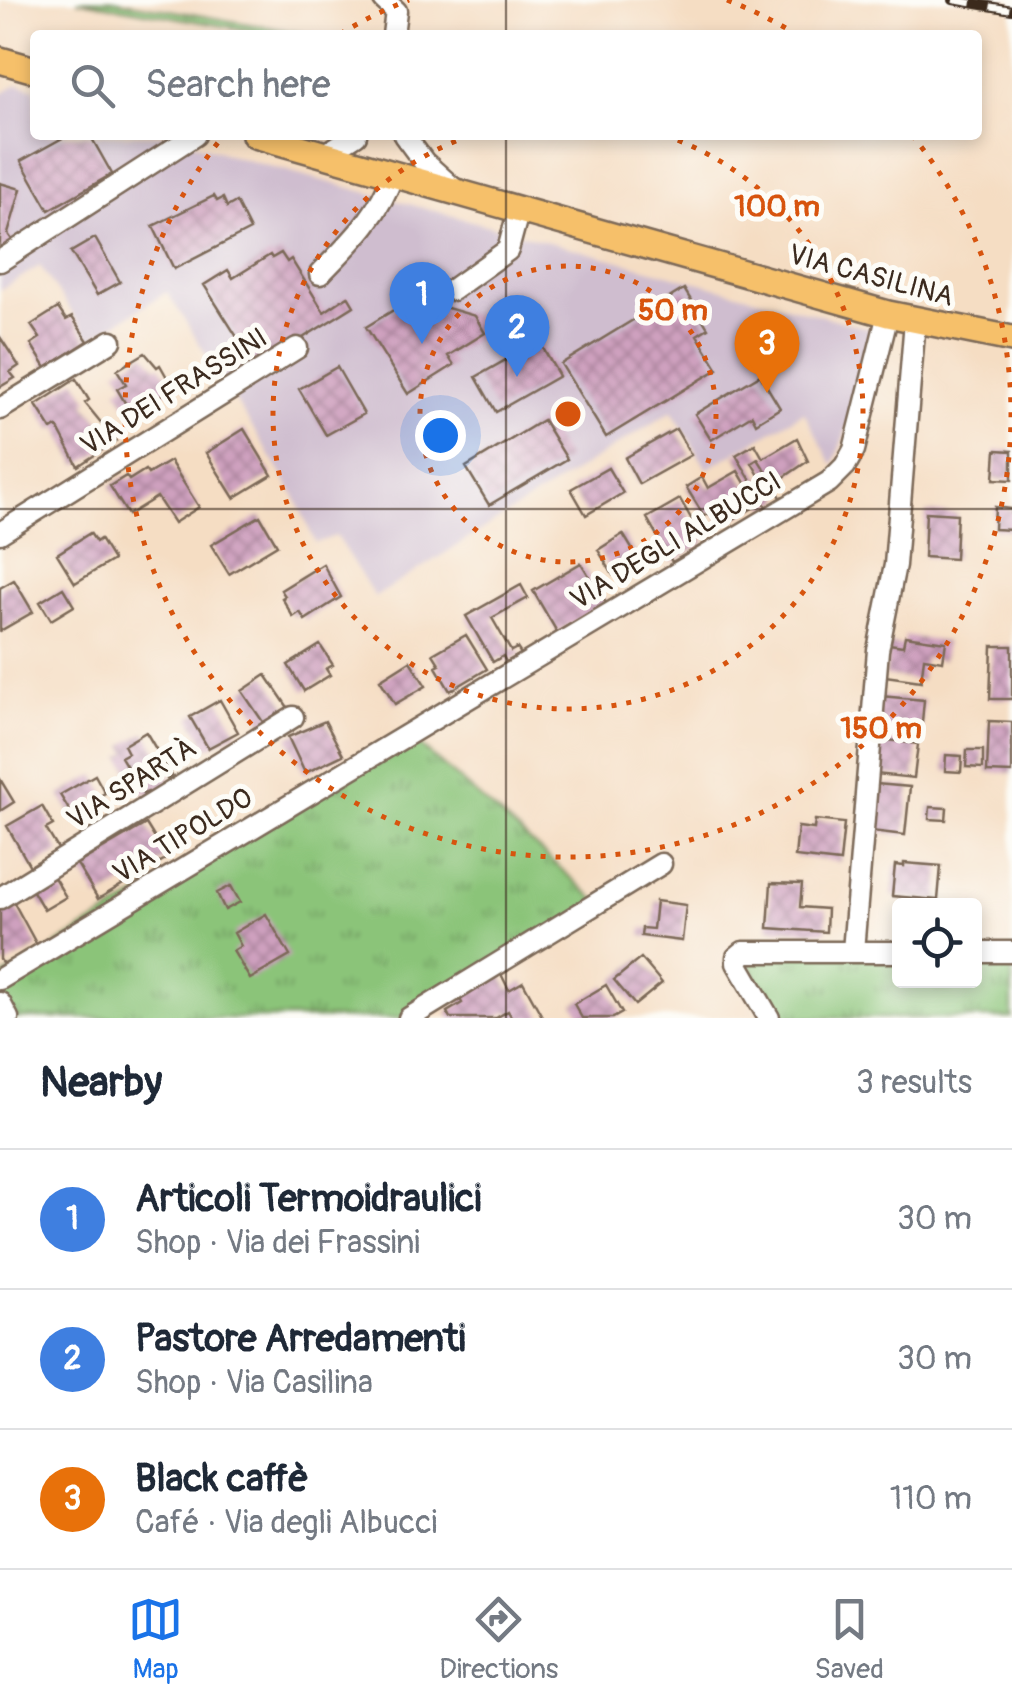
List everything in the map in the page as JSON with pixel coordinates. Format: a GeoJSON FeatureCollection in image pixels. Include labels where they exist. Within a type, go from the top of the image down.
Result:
{"type":"FeatureCollection","features":[{"type":"Feature","properties":{"kind":"main road"},"geometry":{"type":"LineString","coordinates":[[0,60],[30,69]]}},
{"type":"Feature","properties":{"kind":"main road","name":"VIA CASILINA"},"geometry":{"type":"LineString","coordinates":[[272,140],[888,314],[1012,339]]}},
{"type":"Feature","properties":{"kind":"street"},"geometry":{"type":"LineString","coordinates":[[394,30],[395,1]]}},
{"type":"Feature","properties":{"kind":"street"},"geometry":{"type":"LineString","coordinates":[[0,261],[187,140]]}},
{"type":"Feature","properties":{"kind":"street"},"geometry":{"type":"LineString","coordinates":[[324,155],[348,140]]}},
{"type":"Feature","properties":{"kind":"street"},"geometry":{"type":"LineString","coordinates":[[408,140],[424,162],[460,193]]}},
{"type":"Feature","properties":{"kind":"street"},"geometry":{"type":"LineString","coordinates":[[320,274],[367,225],[393,174]]}},
{"type":"Feature","properties":{"kind":"street"},"geometry":{"type":"LineString","coordinates":[[452,290],[508,250],[519,209]]}},
{"type":"Feature","properties":{"kind":"street","name":"VIA DEGLI ALBUCCI"},"geometry":{"type":"LineString","coordinates":[[395,740],[834,477],[854,450],[888,314]]}},
{"type":"Feature","properties":{"kind":"street"},"geometry":{"type":"LineString","coordinates":[[853,952],[878,650],[897,545],[915,320]]}},
{"type":"Feature","properties":{"kind":"street"},"geometry":{"type":"LineString","coordinates":[[0,409],[111,341]]}},
{"type":"Feature","properties":{"kind":"street","name":"VIA DEI FRASSINI"},"geometry":{"type":"LineString","coordinates":[[0,533],[297,348]]}},
{"type":"Feature","properties":{"kind":"street","name":"VIA SPARTÀ"},"geometry":{"type":"LineString","coordinates":[[0,898],[293,716]]}},
{"type":"Feature","properties":{"kind":"street","name":"VIA TIPOLDO"},"geometry":{"type":"LineString","coordinates":[[0,979],[395,740]]}},
{"type":"Feature","properties":{"kind":"street"},"geometry":{"type":"LineString","coordinates":[[408,1018],[661,864]]}},
{"type":"Feature","properties":{"kind":"street"},"geometry":{"type":"LineString","coordinates":[[769,1018],[738,966],[738,954],[892,952]]}},
{"type":"Feature","properties":{"kind":"street"},"geometry":{"type":"LineString","coordinates":[[982,952],[1012,952]]}},
{"type":"Feature","properties":{"kind":"street"},"geometry":{"type":"LineString","coordinates":[[0,1003],[8,1018]]}},
{"type":"Feature","properties":{"kind":"shaded area"},"geometry":{"type":"Polygon","coordinates":[[[18,84],[30,88],[30,140],[186,140],[232,156],[874,330],[860,393],[833,466],[804,412],[707,469],[672,411],[375,597],[336,536],[315,543],[294,494],[167,292],[90,339],[40,266],[0,290],[0,95],[18,84]]]}},
{"type":"Feature","properties":{"kind":"green space"},"geometry":{"type":"Polygon","coordinates":[[[77,0],[112,0],[283,30],[246,30],[77,0]]]}},
{"type":"Feature","properties":{"kind":"green space"},"geometry":{"type":"Polygon","coordinates":[[[407,734],[600,903],[410,1018],[8,1018],[0,1003],[0,979],[407,734]]]}},
{"type":"Feature","properties":{"kind":"green space"},"geometry":{"type":"Polygon","coordinates":[[[743,952],[892,952],[892,988],[982,988],[982,952],[1012,952],[1012,1018],[776,1018],[743,952]]]}},
{"type":"Feature","properties":{"kind":"building"},"geometry":{"type":"Polygon","coordinates":[[[59,140],[93,140],[112,174],[49,210],[21,161],[59,140]]]}},
{"type":"Feature","properties":{"kind":"building"},"geometry":{"type":"Polygon","coordinates":[[[0,183],[21,189],[8,234],[15,244],[0,255],[0,183]]]}},
{"type":"Feature","properties":{"kind":"building"},"geometry":{"type":"Polygon","coordinates":[[[214,196],[217,201],[223,198],[227,207],[236,202],[250,230],[174,269],[153,226],[214,196]]]}},
{"type":"Feature","properties":{"kind":"building"},"geometry":{"type":"Polygon","coordinates":[[[95,238],[120,282],[97,295],[71,252],[95,238]]]}},
{"type":"Feature","properties":{"kind":"building"},"geometry":{"type":"Polygon","coordinates":[[[281,253],[287,262],[291,259],[324,312],[348,296],[354,306],[256,367],[204,285],[228,270],[233,278],[270,255],[272,258],[281,253]]]}},
{"type":"Feature","properties":{"kind":"building"},"geometry":{"type":"Polygon","coordinates":[[[684,289],[708,328],[697,335],[718,369],[606,437],[561,364],[684,289]]]}},
{"type":"Feature","properties":{"kind":"building"},"geometry":{"type":"Polygon","coordinates":[[[413,298],[475,316],[485,333],[448,356],[454,365],[408,394],[366,327],[413,298]]]}},
{"type":"Feature","properties":{"kind":"building"},"geometry":{"type":"Polygon","coordinates":[[[58,308],[66,320],[72,317],[88,341],[46,368],[31,344],[40,338],[31,325],[58,308]]]}},
{"type":"Feature","properties":{"kind":"building"},"geometry":{"type":"Polygon","coordinates":[[[0,337],[19,366],[10,372],[15,378],[0,387],[0,337]]]}},
{"type":"Feature","properties":{"kind":"building"},"geometry":{"type":"Polygon","coordinates":[[[539,341],[559,376],[496,412],[476,377],[539,341]]]}},
{"type":"Feature","properties":{"kind":"building"},"geometry":{"type":"Polygon","coordinates":[[[145,353],[157,367],[160,365],[173,388],[131,413],[117,389],[126,384],[117,370],[145,353]]]}},
{"type":"Feature","properties":{"kind":"building"},"geometry":{"type":"Polygon","coordinates":[[[337,367],[364,414],[326,435],[299,389],[337,367]]]}},
{"type":"Feature","properties":{"kind":"building"},"geometry":{"type":"Polygon","coordinates":[[[760,375],[780,408],[756,423],[752,415],[711,440],[695,414],[760,375]]]}},
{"type":"Feature","properties":{"kind":"building"},"geometry":{"type":"Polygon","coordinates":[[[76,379],[89,400],[85,403],[116,441],[78,466],[57,427],[52,430],[36,405],[76,379]]]}},
{"type":"Feature","properties":{"kind":"building"},"geometry":{"type":"Polygon","coordinates":[[[543,420],[567,459],[489,505],[466,467],[543,420]]]}},
{"type":"Feature","properties":{"kind":"building"},"geometry":{"type":"Polygon","coordinates":[[[244,429],[272,475],[234,498],[206,453],[244,429]]]}},
{"type":"Feature","properties":{"kind":"building"},"geometry":{"type":"Polygon","coordinates":[[[676,429],[691,455],[639,484],[625,458],[676,429]]]}},
{"type":"Feature","properties":{"kind":"building"},"geometry":{"type":"Polygon","coordinates":[[[797,438],[808,461],[774,484],[758,459],[752,463],[769,493],[776,489],[782,499],[767,508],[736,455],[755,444],[763,458],[797,438]]]}},
{"type":"Feature","properties":{"kind":"building"},"geometry":{"type":"Polygon","coordinates":[[[996,450],[1012,451],[1012,480],[994,479],[996,450]]]}},
{"type":"Feature","properties":{"kind":"building"},"geometry":{"type":"Polygon","coordinates":[[[170,461],[199,507],[174,523],[157,497],[128,515],[110,486],[145,470],[148,474],[170,461]]]}},
{"type":"Feature","properties":{"kind":"building"},"geometry":{"type":"Polygon","coordinates":[[[608,468],[623,493],[586,515],[571,489],[608,468]]]}},
{"type":"Feature","properties":{"kind":"building"},"geometry":{"type":"Polygon","coordinates":[[[738,471],[758,505],[723,525],[714,510],[704,516],[686,487],[702,477],[708,488],[738,471]]]}},
{"type":"Feature","properties":{"kind":"building"},"geometry":{"type":"Polygon","coordinates":[[[680,499],[705,543],[672,562],[647,518],[680,499]]]}},
{"type":"Feature","properties":{"kind":"building"},"geometry":{"type":"Polygon","coordinates":[[[995,507],[1012,509],[1012,530],[994,529],[995,507]]]}},
{"type":"Feature","properties":{"kind":"building"},"geometry":{"type":"Polygon","coordinates":[[[926,512],[957,514],[955,559],[924,557],[926,512]]]}},
{"type":"Feature","properties":{"kind":"building"},"geometry":{"type":"Polygon","coordinates":[[[260,516],[277,545],[229,574],[211,545],[260,516]]]}},
{"type":"Feature","properties":{"kind":"building"},"geometry":{"type":"Polygon","coordinates":[[[90,533],[96,542],[100,539],[113,560],[75,583],[57,554],[90,533]]]}},
{"type":"Feature","properties":{"kind":"building"},"geometry":{"type":"Polygon","coordinates":[[[623,534],[640,562],[613,575],[598,550],[623,534]]]}},
{"type":"Feature","properties":{"kind":"building"},"geometry":{"type":"Polygon","coordinates":[[[581,563],[606,603],[557,632],[533,591],[581,563]]]}},
{"type":"Feature","properties":{"kind":"building"},"geometry":{"type":"Polygon","coordinates":[[[323,564],[341,597],[305,620],[300,612],[293,617],[281,590],[323,564]]]}},
{"type":"Feature","properties":{"kind":"building"},"geometry":{"type":"Polygon","coordinates":[[[14,580],[33,612],[0,631],[0,588],[14,580]]]}},
{"type":"Feature","properties":{"kind":"building"},"geometry":{"type":"Polygon","coordinates":[[[521,585],[528,598],[492,618],[511,651],[517,648],[521,654],[506,662],[503,656],[493,662],[466,616],[521,585]]]}},
{"type":"Feature","properties":{"kind":"building"},"geometry":{"type":"Polygon","coordinates":[[[63,588],[74,606],[51,620],[40,602],[63,588]]]}},
{"type":"Feature","properties":{"kind":"building"},"geometry":{"type":"Polygon","coordinates":[[[466,635],[487,669],[450,691],[433,654],[466,635]]]}},
{"type":"Feature","properties":{"kind":"building"},"geometry":{"type":"Polygon","coordinates":[[[905,636],[946,642],[943,661],[924,658],[921,681],[885,676],[889,644],[903,646],[905,636]]]}},
{"type":"Feature","properties":{"kind":"building"},"geometry":{"type":"Polygon","coordinates":[[[320,645],[333,665],[326,669],[330,675],[304,691],[288,665],[320,645]]]}},
{"type":"Feature","properties":{"kind":"building"},"geometry":{"type":"Polygon","coordinates":[[[992,646],[1012,646],[1012,699],[990,699],[992,646]]]}},
{"type":"Feature","properties":{"kind":"building"},"geometry":{"type":"Polygon","coordinates":[[[410,661],[426,686],[395,704],[380,680],[410,661]]]}},
{"type":"Feature","properties":{"kind":"building"},"geometry":{"type":"Polygon","coordinates":[[[266,675],[289,709],[265,725],[242,691],[266,675]]]}},
{"type":"Feature","properties":{"kind":"building"},"geometry":{"type":"Polygon","coordinates":[[[880,696],[924,700],[921,733],[877,729],[880,696]]]}},
{"type":"Feature","properties":{"kind":"building"},"geometry":{"type":"Polygon","coordinates":[[[220,700],[238,732],[208,748],[190,717],[220,700]]]}},
{"type":"Feature","properties":{"kind":"building"},"geometry":{"type":"Polygon","coordinates":[[[325,721],[343,755],[305,773],[288,737],[325,721]]]}},
{"type":"Feature","properties":{"kind":"building"},"geometry":{"type":"Polygon","coordinates":[[[989,721],[1012,722],[1012,773],[987,772],[989,721]]]}},
{"type":"Feature","properties":{"kind":"building"},"geometry":{"type":"Polygon","coordinates":[[[146,732],[172,776],[167,779],[172,787],[152,798],[148,792],[143,794],[121,757],[128,753],[124,745],[146,732]]]}},
{"type":"Feature","properties":{"kind":"building"},"geometry":{"type":"Polygon","coordinates":[[[880,739],[918,744],[914,778],[875,774],[880,739]]]}},
{"type":"Feature","properties":{"kind":"building"},"geometry":{"type":"Polygon","coordinates":[[[967,750],[983,750],[983,768],[966,767],[967,750]]]}},
{"type":"Feature","properties":{"kind":"building"},"geometry":{"type":"Polygon","coordinates":[[[946,755],[962,756],[961,772],[945,771],[946,755]]]}},
{"type":"Feature","properties":{"kind":"building"},"geometry":{"type":"Polygon","coordinates":[[[95,775],[105,793],[71,813],[60,795],[95,775]]]}},
{"type":"Feature","properties":{"kind":"building"},"geometry":{"type":"Polygon","coordinates":[[[0,779],[14,802],[0,811],[0,779]]]}},
{"type":"Feature","properties":{"kind":"building"},"geometry":{"type":"Polygon","coordinates":[[[876,784],[910,787],[905,835],[871,831],[876,784]]]}},
{"type":"Feature","properties":{"kind":"building"},"geometry":{"type":"Polygon","coordinates":[[[42,806],[53,825],[46,829],[60,852],[31,868],[7,826],[42,806]]]}},
{"type":"Feature","properties":{"kind":"building"},"geometry":{"type":"Polygon","coordinates":[[[930,807],[947,808],[946,820],[929,819],[930,807]]]}},
{"type":"Feature","properties":{"kind":"building"},"geometry":{"type":"Polygon","coordinates":[[[815,820],[844,823],[840,862],[795,857],[798,827],[814,829],[815,820]]]}},
{"type":"Feature","properties":{"kind":"building"},"geometry":{"type":"Polygon","coordinates":[[[146,824],[167,858],[98,899],[77,864],[146,824]]]}},
{"type":"Feature","properties":{"kind":"building"},"geometry":{"type":"Polygon","coordinates":[[[895,865],[941,866],[938,898],[892,896],[895,865]]]}},
{"type":"Feature","properties":{"kind":"building"},"geometry":{"type":"Polygon","coordinates":[[[52,874],[66,897],[44,910],[31,888],[52,874]]]}},
{"type":"Feature","properties":{"kind":"building"},"geometry":{"type":"Polygon","coordinates":[[[771,883],[802,884],[800,907],[827,909],[826,932],[768,928],[771,883]]]}},
{"type":"Feature","properties":{"kind":"building"},"geometry":{"type":"Polygon","coordinates":[[[231,886],[240,902],[225,910],[217,893],[231,886]]]}},
{"type":"Feature","properties":{"kind":"building"},"geometry":{"type":"Polygon","coordinates":[[[13,901],[38,947],[4,966],[0,959],[0,908],[13,901]]]}},
{"type":"Feature","properties":{"kind":"building"},"geometry":{"type":"Polygon","coordinates":[[[656,901],[686,905],[682,941],[641,936],[642,928],[653,929],[656,901]]]}},
{"type":"Feature","properties":{"kind":"building"},"geometry":{"type":"Polygon","coordinates":[[[266,914],[290,956],[250,979],[233,951],[241,946],[234,933],[266,914]]]}},
{"type":"Feature","properties":{"kind":"building"},"geometry":{"type":"Polygon","coordinates":[[[641,958],[662,983],[635,1005],[614,980],[641,958]]]}},
{"type":"Feature","properties":{"kind":"building"},"geometry":{"type":"Polygon","coordinates":[[[500,972],[509,990],[523,982],[543,1018],[512,1018],[508,1011],[496,1018],[450,1018],[447,1012],[462,1003],[458,995],[500,972]]]}},
{"type":"Feature","properties":{"kind":"building"},"geometry":{"type":"Polygon","coordinates":[[[606,985],[622,1013],[613,1018],[582,1018],[574,1004],[606,985]]]}},
{"type":"Feature","properties":{"kind":"railway"},"geometry":{"type":"LineString","coordinates":[[953,0],[1012,10]]}},
{"type":"Feature","properties":{"kind":"place","name":"Articoli Termoidraulici"},"geometry":{"type":"Point","coordinates":[422,344]}},
{"type":"Feature","properties":{"kind":"place","name":"Pastore Arredamenti"},"geometry":{"type":"Point","coordinates":[517,377]}},
{"type":"Feature","properties":{"kind":"place","name":"Black caffè"},"geometry":{"type":"Point","coordinates":[767,393]}}]}
